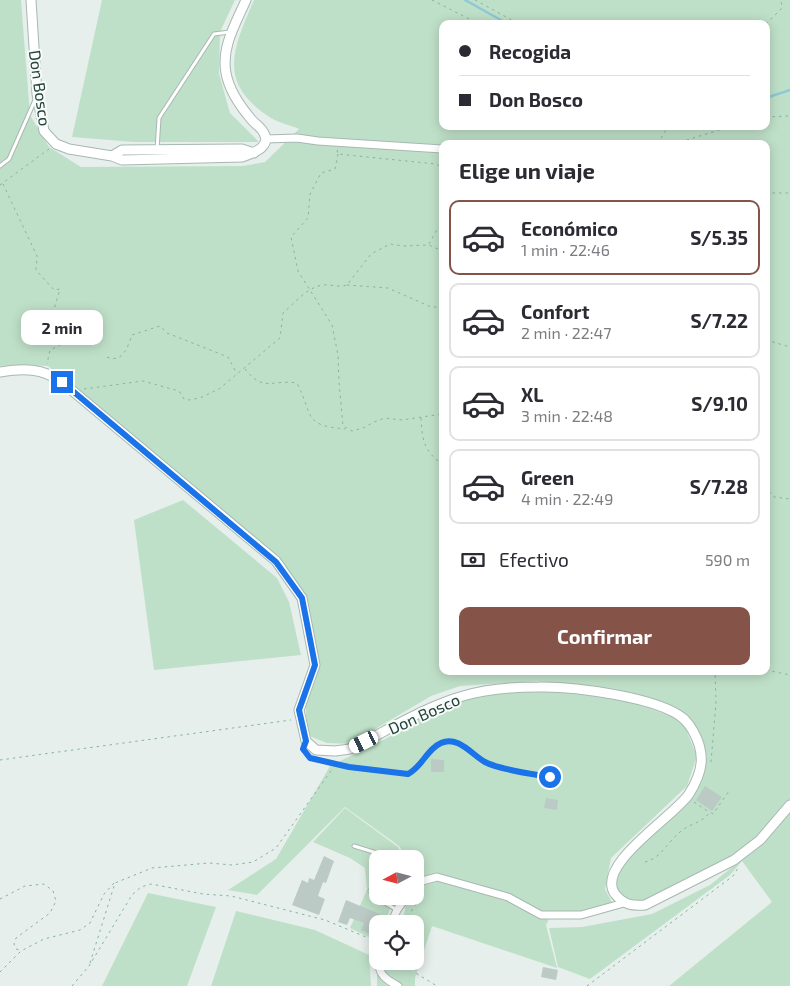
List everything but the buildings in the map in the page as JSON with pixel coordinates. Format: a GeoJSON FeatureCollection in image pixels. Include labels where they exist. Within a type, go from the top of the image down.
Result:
{"type":"FeatureCollection","features":[{"type":"Feature","properties":{"kind":"street","name":"Don Bosco"},"geometry":{"type":"LineString","coordinates":[[31,0],[37,94],[44,131],[56,144],[69,149],[112,156],[122,160],[242,157],[254,153]]}},
{"type":"Feature","properties":{"kind":"street"},"geometry":{"type":"LineString","coordinates":[[246,0],[226,47],[226,72],[233,93],[252,120],[263,130],[266,139],[264,146],[254,153]]}},
{"type":"Feature","properties":{"kind":"street"},"geometry":{"type":"LineString","coordinates":[[266,139],[297,138],[439,150]]}},
{"type":"Feature","properties":{"kind":"street","name":"Don Bosco"},"geometry":{"type":"LineString","coordinates":[[112,156],[122,150],[242,149],[254,153]]}},
{"type":"Feature","properties":{"kind":"street"},"geometry":{"type":"LineString","coordinates":[[0,372],[32,369],[45,372],[73,390],[276,562],[302,598],[315,665],[299,710],[306,741]]}},
{"type":"Feature","properties":{"kind":"street","name":"Don Bosco"},"geometry":{"type":"LineString","coordinates":[[306,741],[316,750],[335,751],[350,749],[440,703],[488,691],[538,687],[581,690],[626,696],[670,711],[684,719],[701,747],[702,765],[687,797],[662,819],[619,863],[613,872],[614,892],[624,903]]}},
{"type":"Feature","properties":{"kind":"street"},"geometry":{"type":"LineString","coordinates":[[424,881],[437,877],[508,897],[542,915],[581,915],[624,903],[634,906],[645,905],[734,860],[760,840],[790,806]]}},
{"type":"Feature","properties":{"kind":"street"},"geometry":{"type":"LineString","coordinates":[[395,915],[401,905]]}},
{"type":"Feature","properties":{"kind":"street"},"geometry":{"type":"LineString","coordinates":[[381,970],[384,978],[398,986]]}},
{"type":"Feature","properties":{"kind":"lane"},"geometry":{"type":"LineString","coordinates":[[157,150],[159,118],[214,34],[231,32]]}},
{"type":"Feature","properties":{"kind":"lane"},"geometry":{"type":"LineString","coordinates":[[0,166],[9,159],[37,94]]}},
{"type":"Feature","properties":{"kind":"lane"},"geometry":{"type":"LineString","coordinates":[[306,741],[303,749],[310,758],[349,767],[408,774],[415,771],[423,758],[439,744],[448,740],[457,742],[487,763],[550,777]]}},
{"type":"Feature","properties":{"kind":"lane"},"geometry":{"type":"LineString","coordinates":[[354,846],[369,851]]}},
{"type":"Feature","properties":{"kind":"lane"},"geometry":{"type":"LineString","coordinates":[[389,905],[397,910]]}},
{"type":"Feature","properties":{"kind":"path"},"geometry":{"type":"LineString","coordinates":[[432,0],[471,20]]}},
{"type":"Feature","properties":{"kind":"path"},"geometry":{"type":"LineString","coordinates":[[476,0],[512,20]]}},
{"type":"Feature","properties":{"kind":"path"},"geometry":{"type":"LineString","coordinates":[[770,20],[782,8],[781,0]]}},
{"type":"Feature","properties":{"kind":"path"},"geometry":{"type":"LineString","coordinates":[[770,116],[789,115]]}},
{"type":"Feature","properties":{"kind":"path"},"geometry":{"type":"LineString","coordinates":[[687,140],[719,130]]}},
{"type":"Feature","properties":{"kind":"path"},"geometry":{"type":"LineString","coordinates":[[335,142],[338,154],[336,169],[321,173],[310,194],[308,218],[291,237],[298,271],[332,326],[338,355],[341,416],[346,430]]}},
{"type":"Feature","properties":{"kind":"path"},"geometry":{"type":"LineString","coordinates":[[0,185],[4,184],[56,144]]}},
{"type":"Feature","properties":{"kind":"path"},"geometry":{"type":"LineString","coordinates":[[338,154],[439,166]]}},
{"type":"Feature","properties":{"kind":"path"},"geometry":{"type":"LineString","coordinates":[[4,184],[37,256],[36,270],[54,290],[60,289],[52,316],[60,326],[55,339],[60,345],[50,350],[45,372]]}},
{"type":"Feature","properties":{"kind":"path"},"geometry":{"type":"LineString","coordinates":[[770,193],[790,194]]}},
{"type":"Feature","properties":{"kind":"path"},"geometry":{"type":"LineString","coordinates":[[429,245],[439,227]]}},
{"type":"Feature","properties":{"kind":"path"},"geometry":{"type":"LineString","coordinates":[[73,390],[143,381],[179,392],[184,399],[200,398],[219,390],[280,338],[283,313],[310,289],[324,285],[341,287],[347,284],[371,254],[390,244],[403,246],[429,245],[439,250]]}},
{"type":"Feature","properties":{"kind":"path"},"geometry":{"type":"LineString","coordinates":[[347,284],[388,288],[431,307],[439,307]]}},
{"type":"Feature","properties":{"kind":"path"},"geometry":{"type":"LineString","coordinates":[[107,357],[111,359],[120,357],[127,349],[132,335],[160,326],[167,333],[228,357],[237,375]]}},
{"type":"Feature","properties":{"kind":"path"},"geometry":{"type":"LineString","coordinates":[[770,341],[790,346]]}},
{"type":"Feature","properties":{"kind":"path"},"geometry":{"type":"LineString","coordinates":[[245,368],[254,380],[261,383],[271,384],[284,381],[297,383],[311,418],[324,427],[352,431],[385,418],[402,420],[439,414]]}},
{"type":"Feature","properties":{"kind":"path"},"geometry":{"type":"LineString","coordinates":[[421,417],[424,446],[432,457],[439,462]]}},
{"type":"Feature","properties":{"kind":"path"},"geometry":{"type":"LineString","coordinates":[[770,492],[774,497],[790,499]]}},
{"type":"Feature","properties":{"kind":"path"},"geometry":{"type":"LineString","coordinates":[[770,671],[790,675]]}},
{"type":"Feature","properties":{"kind":"path"},"geometry":{"type":"LineString","coordinates":[[710,764],[713,755],[716,703],[715,675]]}},
{"type":"Feature","properties":{"kind":"path"},"geometry":{"type":"LineString","coordinates":[[0,760],[264,725],[300,718]]}},
{"type":"Feature","properties":{"kind":"path"},"geometry":{"type":"LineString","coordinates":[[0,972],[21,951],[44,939],[80,930],[90,923],[104,894],[114,883],[152,868],[209,863],[232,865],[253,862],[276,848],[336,763]]}},
{"type":"Feature","properties":{"kind":"path"},"geometry":{"type":"LineString","coordinates":[[687,797],[713,814],[729,791]]}},
{"type":"Feature","properties":{"kind":"path"},"geometry":{"type":"LineString","coordinates":[[645,862],[654,860],[684,829],[699,822],[710,812]]}},
{"type":"Feature","properties":{"kind":"path"},"geometry":{"type":"LineString","coordinates":[[587,986],[733,876],[742,863]]}},
{"type":"Feature","properties":{"kind":"path"},"geometry":{"type":"LineString","coordinates":[[89,966],[114,883]]}},
{"type":"Feature","properties":{"kind":"path"},"geometry":{"type":"LineString","coordinates":[[0,899],[25,886],[44,884],[53,891],[56,901],[50,912],[16,938],[14,944],[16,949],[21,951]]}},
{"type":"Feature","properties":{"kind":"path"},"geometry":{"type":"LineString","coordinates":[[72,986],[89,966],[132,895],[141,887],[151,884],[203,894],[230,896],[325,920],[369,938]]}},
{"type":"Feature","properties":{"kind":"path"},"geometry":{"type":"LineString","coordinates":[[415,970],[417,974],[437,986]]}},
{"type":"Feature","properties":{"kind":"green space"},"geometry":{"type":"Polygon","coordinates":[[[0,0],[21,0],[30,115],[49,147],[81,167],[243,166],[265,162],[299,129],[274,120],[254,105],[242,92],[236,78],[234,64],[236,50],[240,34],[254,0],[790,0],[790,986],[669,986],[772,902],[742,861],[730,875],[590,979],[558,967],[549,928],[582,927],[652,914],[710,885],[741,860],[738,855],[645,905],[617,899],[615,873],[694,792],[707,756],[690,718],[615,689],[538,681],[460,686],[431,696],[350,744],[327,743],[307,735],[305,692],[314,650],[303,598],[277,561],[48,366],[0,366],[0,0]]]}},
{"type":"Feature","properties":{"kind":"green space"},"geometry":{"type":"Polygon","coordinates":[[[102,0],[235,0],[220,32],[219,74],[230,113],[259,142],[134,142],[72,137],[102,0]]]}},
{"type":"Feature","properties":{"kind":"green space"},"geometry":{"type":"Polygon","coordinates":[[[183,500],[277,578],[289,602],[301,655],[154,670],[134,520],[183,500]]]}},
{"type":"Feature","properties":{"kind":"green space"},"geometry":{"type":"Polygon","coordinates":[[[525,690],[566,691],[619,698],[682,720],[697,756],[687,786],[611,858],[605,889],[615,908],[550,917],[546,925],[557,968],[432,926],[424,950],[424,915],[404,915],[405,905],[424,905],[424,850],[402,850],[399,846],[345,807],[257,895],[228,890],[276,859],[330,766],[389,737],[427,714],[472,696],[525,690]]]}},
{"type":"Feature","properties":{"kind":"green space"},"geometry":{"type":"Polygon","coordinates":[[[345,808],[398,847],[400,850],[369,850],[369,905],[391,905],[388,915],[369,915],[369,937],[350,928],[367,890],[365,868],[350,858],[313,842],[345,808]]]}},
{"type":"Feature","properties":{"kind":"green space"},"geometry":{"type":"Polygon","coordinates":[[[148,893],[216,907],[187,986],[102,986],[148,893]]]}},
{"type":"Feature","properties":{"kind":"green space"},"geometry":{"type":"Polygon","coordinates":[[[236,911],[315,930],[369,955],[371,986],[211,986],[236,911]]]}},
{"type":"Feature","properties":{"kind":"green space"},"geometry":{"type":"Polygon","coordinates":[[[378,970],[418,970],[415,986],[377,986],[378,970]]]}},
{"type":"Feature","properties":{"kind":"waterway"},"geometry":{"type":"LineString","coordinates":[[465,0],[501,20]]}},
{"type":"Feature","properties":{"kind":"waterway"},"geometry":{"type":"LineString","coordinates":[[770,97],[790,90]]}},
{"type":"Feature","properties":{"kind":"route"},"geometry":{"type":"LineString","coordinates":[[62,382],[276,562],[302,598],[315,665],[299,710],[301,726],[306,741],[303,749],[310,758],[349,767],[408,774],[415,771],[423,758],[439,744],[448,740],[457,742],[487,763],[550,777]]}}]}
